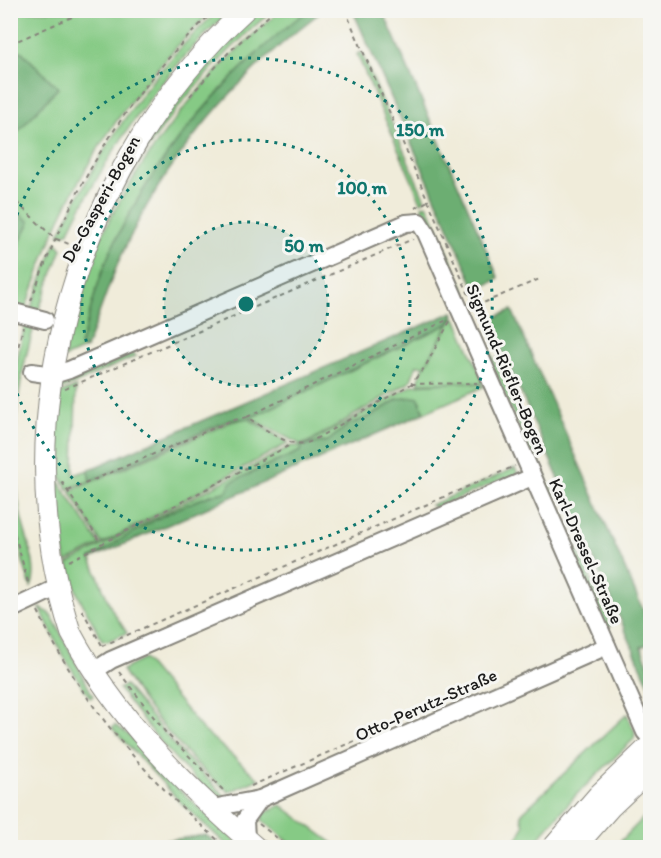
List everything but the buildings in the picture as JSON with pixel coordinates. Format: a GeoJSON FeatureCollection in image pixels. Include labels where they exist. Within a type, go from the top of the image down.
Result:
{"type":"FeatureCollection","features":[{"type":"Feature","properties":{"kind":"main road","name":"De-Gasperi-Bogen"},"geometry":{"type":"LineString","coordinates":[[29,393],[39,346],[74,246],[115,165],[143,123],[181,75],[245,10]]}},
{"type":"Feature","properties":{"kind":"main road"},"geometry":{"type":"LineString","coordinates":[[28,497],[40,560],[70,631],[94,671],[142,735],[212,808],[252,843]]}},
{"type":"Feature","properties":{"kind":"main road"},"geometry":{"type":"LineString","coordinates":[[552,848],[598,795],[651,745]]}},
{"type":"Feature","properties":{"kind":"main road"},"geometry":{"type":"LineString","coordinates":[[575,848],[611,807],[651,770]]}},
{"type":"Feature","properties":{"kind":"street"},"geometry":{"type":"LineString","coordinates":[[18,313],[39,346],[53,375],[406,223],[419,222],[426,233]]}},
{"type":"Feature","properties":{"kind":"street","name":"Sigmund-Riefler-Bogen"},"geometry":{"type":"LineString","coordinates":[[94,671],[111,660],[529,469],[426,233]]}},
{"type":"Feature","properties":{"kind":"street","name":"Karl-Dressel-Straße"},"geometry":{"type":"LineString","coordinates":[[529,469],[645,732],[651,738]]}},
{"type":"Feature","properties":{"kind":"street"},"geometry":{"type":"LineString","coordinates":[[10,610],[52,590]]}},
{"type":"Feature","properties":{"kind":"street","name":"Otto-Perutz-Straße"},"geometry":{"type":"LineString","coordinates":[[212,808],[260,799],[607,646]]}},
{"type":"Feature","properties":{"kind":"street"},"geometry":{"type":"LineString","coordinates":[[252,843],[244,820],[260,799]]}},
{"type":"Feature","properties":{"kind":"path"},"geometry":{"type":"LineString","coordinates":[[10,44],[88,10]]}},
{"type":"Feature","properties":{"kind":"path"},"geometry":{"type":"LineString","coordinates":[[10,381],[18,313],[103,144],[164,64],[215,10]]}},
{"type":"Feature","properties":{"kind":"path"},"geometry":{"type":"LineString","coordinates":[[185,102],[229,52],[275,10]]}},
{"type":"Feature","properties":{"kind":"path"},"geometry":{"type":"LineString","coordinates":[[10,196],[54,238],[74,246]]}},
{"type":"Feature","properties":{"kind":"path"},"geometry":{"type":"LineString","coordinates":[[415,207],[428,201]]}},
{"type":"Feature","properties":{"kind":"path"},"geometry":{"type":"LineString","coordinates":[[60,392],[426,233]]}},
{"type":"Feature","properties":{"kind":"path"},"geometry":{"type":"LineString","coordinates":[[461,313],[542,278]]}},
{"type":"Feature","properties":{"kind":"path"},"geometry":{"type":"LineString","coordinates":[[68,491],[230,421],[247,417],[452,317],[432,356],[411,384],[302,446],[293,444],[247,417]]}},
{"type":"Feature","properties":{"kind":"path"},"geometry":{"type":"LineString","coordinates":[[411,384],[464,382],[492,385]]}},
{"type":"Feature","properties":{"kind":"path"},"geometry":{"type":"LineString","coordinates":[[64,564],[293,444]]}},
{"type":"Feature","properties":{"kind":"path"},"geometry":{"type":"LineString","coordinates":[[102,646],[529,469]]}},
{"type":"Feature","properties":{"kind":"path"},"geometry":{"type":"LineString","coordinates":[[57,474],[102,545]]}},
{"type":"Feature","properties":{"kind":"path"},"geometry":{"type":"LineString","coordinates":[[80,604],[107,654]]}},
{"type":"Feature","properties":{"kind":"path"},"geometry":{"type":"LineString","coordinates":[[118,670],[166,733],[228,795]]}},
{"type":"Feature","properties":{"kind":"path"},"geometry":{"type":"LineString","coordinates":[[247,788],[449,699]]}},
{"type":"Feature","properties":{"kind":"path"},"geometry":{"type":"LineString","coordinates":[[256,819],[290,848]]}},
{"type":"Feature","properties":{"kind":"green space"},"geometry":{"type":"Polygon","coordinates":[[[308,10],[322,11],[261,63],[232,92],[180,154],[138,223],[115,270],[86,348],[80,346],[106,261],[128,216],[148,183],[195,119],[222,89],[249,60],[308,10]]]}},
{"type":"Feature","properties":{"kind":"green space"},"geometry":{"type":"Polygon","coordinates":[[[11,11],[212,11],[142,87],[102,143],[67,204],[24,312],[11,308],[11,250],[15,251],[30,222],[11,207],[10,139],[58,88],[21,51],[11,55],[11,11]]]}},
{"type":"Feature","properties":{"kind":"green space"},"geometry":{"type":"Polygon","coordinates":[[[218,11],[230,11],[181,60],[138,114],[101,172],[68,233],[59,235],[108,144],[127,115],[170,60],[218,11]]]}},
{"type":"Feature","properties":{"kind":"green space"},"geometry":{"type":"Polygon","coordinates":[[[260,11],[272,11],[227,53],[185,99],[132,173],[97,238],[48,355],[54,327],[108,199],[190,80],[260,11]]]}},
{"type":"Feature","properties":{"kind":"green space"},"geometry":{"type":"Polygon","coordinates":[[[280,11],[308,11],[249,61],[221,89],[171,150],[128,216],[106,261],[80,346],[86,348],[64,358],[74,309],[91,260],[114,212],[141,166],[207,81],[280,11]]]}},
{"type":"Feature","properties":{"kind":"green space"},"geometry":{"type":"Polygon","coordinates":[[[353,11],[383,11],[499,279],[476,290],[353,11]]]}},
{"type":"Feature","properties":{"kind":"green space"},"geometry":{"type":"Polygon","coordinates":[[[21,51],[58,88],[11,139],[11,55],[21,51]]]}},
{"type":"Feature","properties":{"kind":"green space"},"geometry":{"type":"Polygon","coordinates":[[[361,52],[425,200],[421,202],[357,54],[361,52]]]}},
{"type":"Feature","properties":{"kind":"green space"},"geometry":{"type":"Polygon","coordinates":[[[427,204],[471,305],[466,307],[429,220],[423,214],[422,206],[427,204]]]}},
{"type":"Feature","properties":{"kind":"green space"},"geometry":{"type":"Polygon","coordinates":[[[11,207],[30,222],[15,251],[11,250],[11,207]]]}},
{"type":"Feature","properties":{"kind":"green space"},"geometry":{"type":"Polygon","coordinates":[[[56,242],[62,249],[37,314],[29,313],[56,242]]]}},
{"type":"Feature","properties":{"kind":"green space"},"geometry":{"type":"Polygon","coordinates":[[[512,310],[650,626],[650,643],[641,647],[650,668],[650,687],[489,320],[512,310]]]}},
{"type":"Feature","properties":{"kind":"green space"},"geometry":{"type":"Polygon","coordinates":[[[473,311],[547,480],[543,482],[469,313],[473,311]]]}},
{"type":"Feature","properties":{"kind":"green space"},"geometry":{"type":"Polygon","coordinates":[[[453,312],[454,315],[448,324],[250,418],[230,420],[90,481],[88,470],[453,312]]]}},
{"type":"Feature","properties":{"kind":"green space"},"geometry":{"type":"Polygon","coordinates":[[[453,318],[456,318],[484,383],[418,383],[421,372],[453,318]]]}},
{"type":"Feature","properties":{"kind":"green space"},"geometry":{"type":"Polygon","coordinates":[[[27,319],[35,324],[19,395],[15,468],[21,516],[33,561],[31,587],[14,521],[8,453],[13,385],[27,319]]]}},
{"type":"Feature","properties":{"kind":"green space"},"geometry":{"type":"Polygon","coordinates":[[[448,324],[425,366],[417,365],[410,382],[312,440],[301,445],[250,418],[448,324]]]}},
{"type":"Feature","properties":{"kind":"green space"},"geometry":{"type":"Polygon","coordinates":[[[132,353],[136,356],[58,391],[55,383],[74,374],[78,376],[132,353]]]}},
{"type":"Feature","properties":{"kind":"green space"},"geometry":{"type":"Polygon","coordinates":[[[466,382],[485,386],[424,413],[419,398],[398,399],[371,416],[348,425],[328,441],[302,446],[413,385],[466,382]]]}},
{"type":"Feature","properties":{"kind":"green space"},"geometry":{"type":"Polygon","coordinates":[[[76,387],[74,475],[88,470],[90,481],[68,489],[48,456],[54,396],[76,387]]]}},
{"type":"Feature","properties":{"kind":"green space"},"geometry":{"type":"Polygon","coordinates":[[[419,398],[424,413],[90,559],[174,510],[226,492],[231,482],[301,451],[302,446],[328,441],[348,425],[371,416],[398,399],[419,398]]]}},
{"type":"Feature","properties":{"kind":"green space"},"geometry":{"type":"Polygon","coordinates":[[[247,418],[289,443],[102,544],[70,491],[231,422],[247,418]]]}},
{"type":"Feature","properties":{"kind":"green space"},"geometry":{"type":"Polygon","coordinates":[[[291,446],[302,446],[302,451],[267,465],[226,492],[210,495],[192,503],[91,559],[112,610],[127,633],[108,641],[102,640],[78,595],[67,564],[291,446]]]}},
{"type":"Feature","properties":{"kind":"green space"},"geometry":{"type":"Polygon","coordinates":[[[48,465],[100,545],[66,562],[48,465]]]}},
{"type":"Feature","properties":{"kind":"green space"},"geometry":{"type":"Polygon","coordinates":[[[515,468],[518,474],[510,481],[505,478],[436,508],[431,505],[515,468]]]}},
{"type":"Feature","properties":{"kind":"green space"},"geometry":{"type":"Polygon","coordinates":[[[549,484],[611,626],[606,628],[544,486],[549,484]]]}},
{"type":"Feature","properties":{"kind":"green space"},"geometry":{"type":"Polygon","coordinates":[[[40,608],[48,612],[54,620],[93,696],[90,698],[62,654],[40,608]]]}},
{"type":"Feature","properties":{"kind":"green space"},"geometry":{"type":"Polygon","coordinates":[[[144,659],[202,729],[259,779],[229,792],[199,766],[157,719],[122,670],[144,659]]]}},
{"type":"Feature","properties":{"kind":"green space"},"geometry":{"type":"Polygon","coordinates":[[[125,685],[176,747],[231,802],[201,784],[170,753],[119,689],[125,685]]]}},
{"type":"Feature","properties":{"kind":"green space"},"geometry":{"type":"Polygon","coordinates":[[[627,714],[635,732],[634,739],[576,795],[531,847],[512,848],[524,826],[521,815],[523,812],[627,714]]]}},
{"type":"Feature","properties":{"kind":"green space"},"geometry":{"type":"Polygon","coordinates":[[[115,725],[130,736],[173,784],[242,847],[229,847],[183,805],[112,728],[115,725]]]}},
{"type":"Feature","properties":{"kind":"green space"},"geometry":{"type":"Polygon","coordinates":[[[281,805],[338,847],[295,847],[262,820],[263,814],[281,805]]]}},
{"type":"Feature","properties":{"kind":"green space"},"geometry":{"type":"Polygon","coordinates":[[[650,811],[650,847],[615,847],[650,811]]]}},
{"type":"Feature","properties":{"kind":"green space"},"geometry":{"type":"Polygon","coordinates":[[[206,835],[221,847],[119,847],[206,835]]]}}]}
